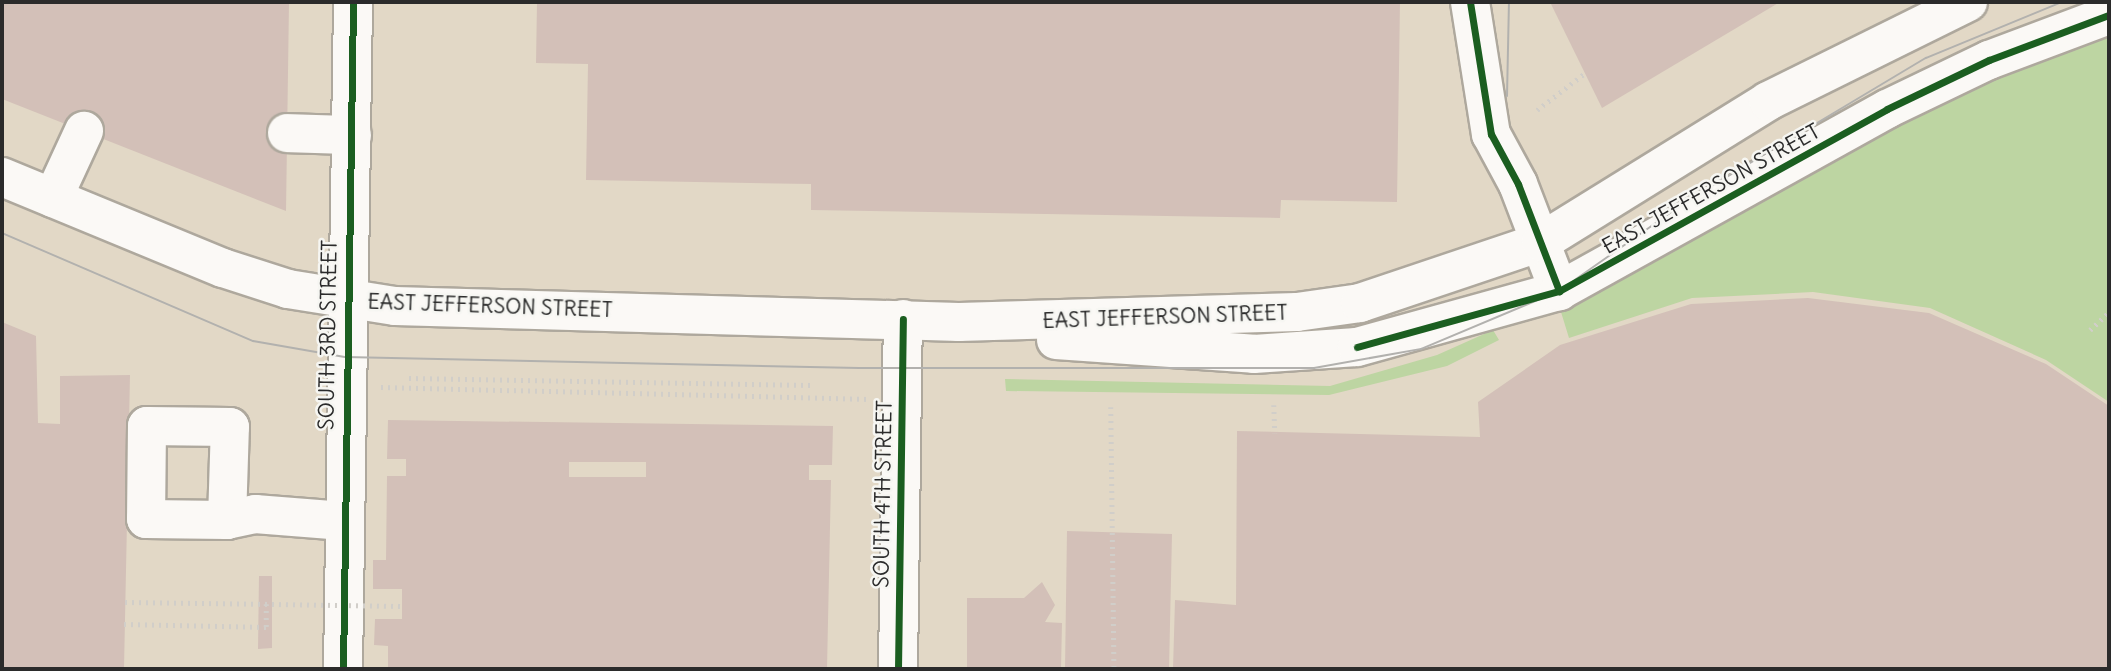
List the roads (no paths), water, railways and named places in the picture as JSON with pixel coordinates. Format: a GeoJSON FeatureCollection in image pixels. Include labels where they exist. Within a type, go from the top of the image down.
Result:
{"type":"FeatureCollection","features":[{"type":"Feature","properties":{"kind":"main road"},"geometry":{"type":"LineString","coordinates":[[1470,2],[1488,123],[1559,290]]}},
{"type":"Feature","properties":{"kind":"main road","name":"EAST JEFFERSON STREET"},"geometry":{"type":"LineString","coordinates":[[2,177],[223,268],[345,299],[395,306],[903,319],[959,323],[1297,312],[1360,303],[1541,243],[1768,101],[1968,2]]}},
{"type":"Feature","properties":{"kind":"main road","name":"SOUTH 3RD STREET"},"geometry":{"type":"LineString","coordinates":[[343,669],[345,299],[352,135],[362,9]]}},
{"type":"Feature","properties":{"kind":"main road","name":"EAST JEFFERSON STREET"},"geometry":{"type":"LineString","coordinates":[[959,323],[1084,346],[1254,354],[1357,347],[1559,290],[1888,109],[1989,60],[2109,15]]}},
{"type":"Feature","properties":{"kind":"main road"},"geometry":{"type":"LineString","coordinates":[[53,198],[83,131]]}},
{"type":"Feature","properties":{"kind":"main road"},"geometry":{"type":"LineString","coordinates":[[287,133],[352,135]]}},
{"type":"Feature","properties":{"kind":"main road","name":"SOUTH 4TH STREET"},"geometry":{"type":"LineString","coordinates":[[898,669],[903,319]]}},
{"type":"Feature","properties":{"kind":"main road"},"geometry":{"type":"LineString","coordinates":[[228,520],[255,514],[344,528]]}},
{"type":"Feature","properties":{"kind":"tram line"},"geometry":{"type":"LineString","coordinates":[[1507,96],[1509,2]]}},
{"type":"Feature","properties":{"kind":"tram line"},"geometry":{"type":"LineString","coordinates":[[2,233],[253,341],[345,357],[859,368],[1314,368],[1421,349],[1559,291],[1690,199],[1926,58],[2062,2]]}}]}
